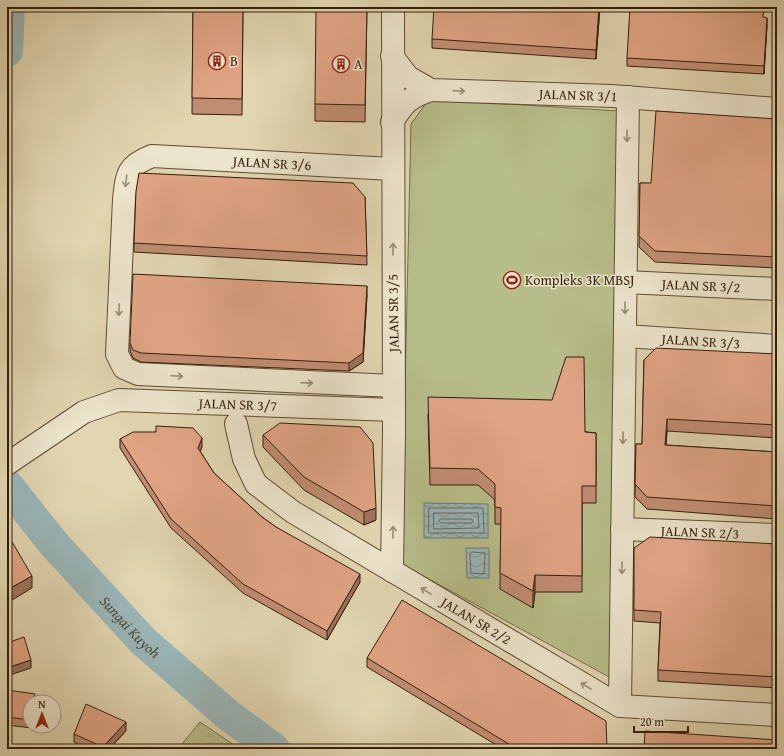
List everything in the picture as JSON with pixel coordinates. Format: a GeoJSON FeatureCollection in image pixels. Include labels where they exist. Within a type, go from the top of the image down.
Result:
{"type":"FeatureCollection","features":[{"type":"Feature","properties":{"kind":"street","name":"JALAN SR 3/5"},"geometry":{"type":"LineString","coordinates":[[392,570],[394,410],[392,169],[393,7]]}},
{"type":"Feature","properties":{"kind":"street","name":"JALAN SR 3/1"},"geometry":{"type":"LineString","coordinates":[[392,56],[408,77],[431,90],[628,97],[777,109]]}},
{"type":"Feature","properties":{"kind":"street"},"geometry":{"type":"LineString","coordinates":[[392,122],[400,109],[415,95],[431,90]]}},
{"type":"Feature","properties":{"kind":"street"},"geometry":{"type":"LineString","coordinates":[[620,706],[628,97]]}},
{"type":"Feature","properties":{"kind":"street","name":"JALAN SR 3/6"},"geometry":{"type":"LineString","coordinates":[[392,169],[152,156],[132,166],[127,174],[124,199],[117,354],[124,368],[138,374],[394,386]]}},
{"type":"Feature","properties":{"kind":"street","name":"JALAN SR 3/2"},"geometry":{"type":"LineString","coordinates":[[625,282],[777,289]]}},
{"type":"Feature","properties":{"kind":"street","name":"JALAN SR 3/3"},"geometry":{"type":"LineString","coordinates":[[624,336],[777,346]]}},
{"type":"Feature","properties":{"kind":"street","name":"JALAN SR 3/7"},"geometry":{"type":"LineString","coordinates":[[7,464],[84,412],[119,400],[394,410]]}},
{"type":"Feature","properties":{"kind":"street","name":"JALAN SR 2/2"},"geometry":{"type":"LineString","coordinates":[[236,424],[244,459],[256,484],[293,512],[620,706],[777,715]]}},
{"type":"Feature","properties":{"kind":"street","name":"JALAN SR 2/3"},"geometry":{"type":"LineString","coordinates":[[622,529],[777,535]]}},
{"type":"Feature","properties":{"kind":"green space","name":"Kompleks 3K MBSJ"},"geometry":{"type":"Polygon","coordinates":[[[429,99],[619,111],[611,678],[401,564],[411,124],[429,99]]]}},
{"type":"Feature","properties":{"kind":"green space"},"geometry":{"type":"Polygon","coordinates":[[[200,722],[240,749],[178,749],[200,722]]]}},
{"type":"Feature","properties":{"kind":"water"},"geometry":{"type":"Polygon","coordinates":[[[424,503],[488,504],[488,538],[424,538],[424,503]]]}},
{"type":"Feature","properties":{"kind":"water"},"geometry":{"type":"Polygon","coordinates":[[[466,548],[489,548],[489,578],[467,578],[466,548]]]}},
{"type":"Feature","properties":{"kind":"building","name":"B"},"geometry":{"type":"Polygon","coordinates":[[[193,7],[243,7],[242,99],[192,98],[193,7]]]}},
{"type":"Feature","properties":{"kind":"building","name":"A"},"geometry":{"type":"Polygon","coordinates":[[[316,7],[367,7],[365,105],[315,104],[316,7]]]}},
{"type":"Feature","properties":{"kind":"building"},"geometry":{"type":"Polygon","coordinates":[[[434,7],[599,7],[596,50],[432,39],[434,7]]]}},
{"type":"Feature","properties":{"kind":"building"},"geometry":{"type":"Polygon","coordinates":[[[630,7],[764,7],[763,17],[767,18],[764,66],[627,58],[630,7]]]}},
{"type":"Feature","properties":{"kind":"building"},"geometry":{"type":"Polygon","coordinates":[[[656,111],[777,119],[777,257],[655,251],[639,236],[640,183],[651,183],[656,111]]]}},
{"type":"Feature","properties":{"kind":"building"},"geometry":{"type":"Polygon","coordinates":[[[139,173],[353,183],[365,197],[367,256],[134,243],[136,191],[139,173]]]}},
{"type":"Feature","properties":{"kind":"building"},"geometry":{"type":"Polygon","coordinates":[[[133,274],[367,286],[363,353],[349,363],[141,353],[133,350],[130,343],[133,274]]]}},
{"type":"Feature","properties":{"kind":"building"},"geometry":{"type":"Polygon","coordinates":[[[656,348],[777,354],[777,425],[667,419],[665,445],[777,452],[777,506],[647,497],[635,484],[636,444],[642,444],[644,360],[656,348]]]}},
{"type":"Feature","properties":{"kind":"building"},"geometry":{"type":"Polygon","coordinates":[[[566,357],[584,357],[585,432],[596,433],[596,486],[582,486],[582,576],[535,575],[533,591],[500,573],[501,508],[495,507],[495,484],[478,469],[430,468],[428,397],[552,400],[566,357]]]}},
{"type":"Feature","properties":{"kind":"building"},"geometry":{"type":"Polygon","coordinates":[[[280,423],[360,427],[373,443],[376,508],[364,512],[304,477],[263,435],[280,423]]]}},
{"type":"Feature","properties":{"kind":"building"},"geometry":{"type":"Polygon","coordinates":[[[156,426],[193,428],[202,438],[198,448],[214,473],[262,517],[276,527],[360,574],[327,631],[243,584],[171,519],[120,439],[133,432],[156,432],[156,426]]]}},
{"type":"Feature","properties":{"kind":"building"},"geometry":{"type":"Polygon","coordinates":[[[650,537],[777,544],[777,677],[658,670],[661,612],[634,610],[634,548],[650,537]]]}},
{"type":"Feature","properties":{"kind":"building"},"geometry":{"type":"Polygon","coordinates":[[[11,540],[32,576],[7,590],[7,542],[11,540]]]}},
{"type":"Feature","properties":{"kind":"building"},"geometry":{"type":"Polygon","coordinates":[[[402,600],[606,721],[607,749],[517,749],[367,658],[402,600]]]}},
{"type":"Feature","properties":{"kind":"building"},"geometry":{"type":"Polygon","coordinates":[[[7,635],[10,642],[24,637],[31,660],[7,668],[7,635]]]}},
{"type":"Feature","properties":{"kind":"building"},"geometry":{"type":"Polygon","coordinates":[[[7,690],[35,694],[22,694],[22,719],[7,717],[7,690]]]}},
{"type":"Feature","properties":{"kind":"building"},"geometry":{"type":"Polygon","coordinates":[[[86,704],[126,722],[103,747],[74,734],[86,704]]]}},
{"type":"Feature","properties":{"kind":"building"},"geometry":{"type":"Polygon","coordinates":[[[645,731],[777,740],[777,749],[644,749],[645,731]]]}},
{"type":"Feature","properties":{"kind":"waterway","name":"Sungai Kuyoh"},"geometry":{"type":"LineString","coordinates":[[7,51],[9,7]]}},
{"type":"Feature","properties":{"kind":"waterway","name":"Sungai Kuyoh"},"geometry":{"type":"LineString","coordinates":[[7,485],[54,544],[143,641],[228,715],[274,749]]}},
{"type":"Feature","properties":{"kind":"place","name":"B"},"geometry":{"type":"Point","coordinates":[217,61]}},
{"type":"Feature","properties":{"kind":"place","name":"A"},"geometry":{"type":"Point","coordinates":[341,64]}},
{"type":"Feature","properties":{"kind":"place","name":"Kompleks 3K MBSJ"},"geometry":{"type":"Point","coordinates":[512,280]}}]}
